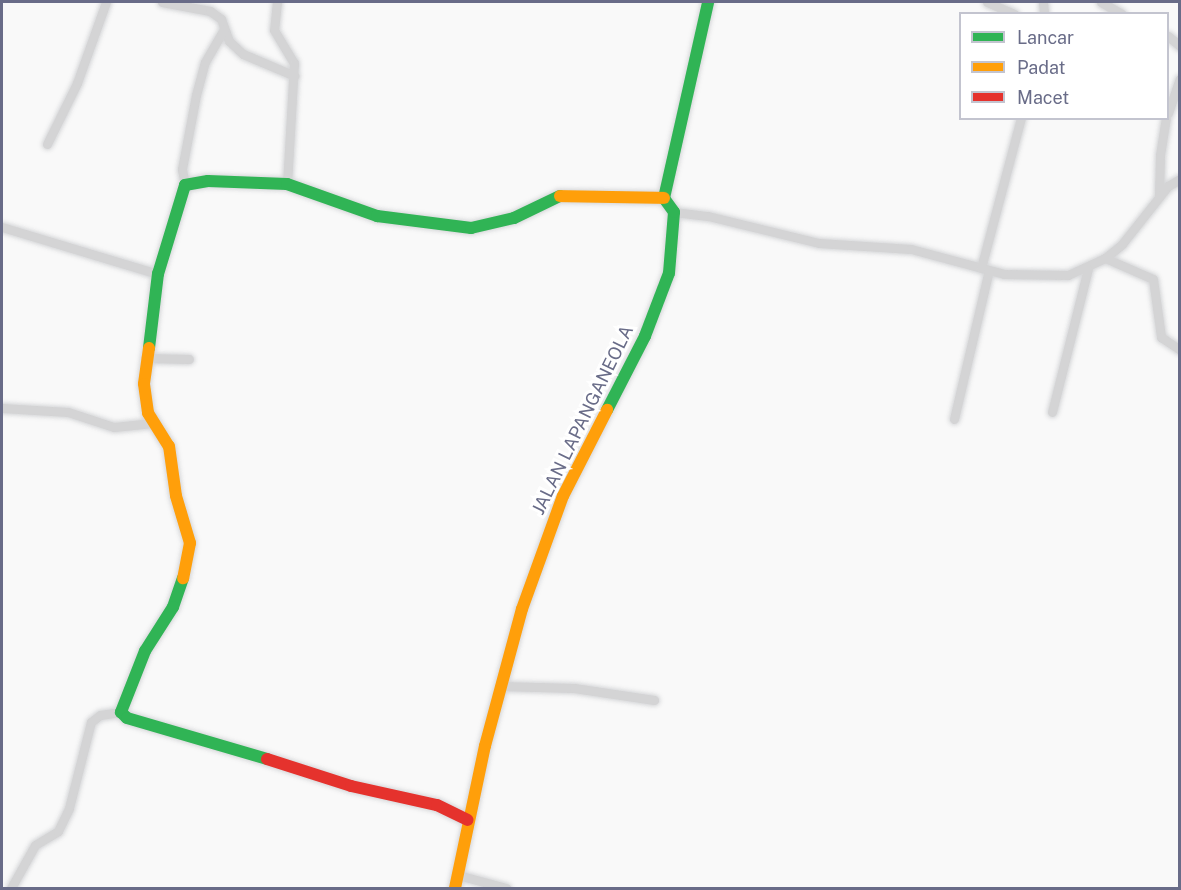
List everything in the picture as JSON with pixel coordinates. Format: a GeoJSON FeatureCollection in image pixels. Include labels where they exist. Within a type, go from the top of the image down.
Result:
{"type":"FeatureCollection","features":[{"type":"Feature","properties":{"kind":"street"},"geometry":{"type":"LineString","coordinates":[[47,144],[77,83],[106,2]]}},
{"type":"Feature","properties":{"kind":"street"},"geometry":{"type":"LineString","coordinates":[[162,2],[210,11],[221,19],[229,41],[243,54],[294,76]]}},
{"type":"Feature","properties":{"kind":"street"},"geometry":{"type":"LineString","coordinates":[[277,2],[274,30],[292,57],[294,76],[287,184]]}},
{"type":"Feature","properties":{"kind":"street"},"geometry":{"type":"LineString","coordinates":[[708,2],[664,198],[674,212],[708,216],[819,243],[911,249],[985,269],[1038,276],[1089,269],[1106,258],[1159,196],[1179,179]]}},
{"type":"Feature","properties":{"kind":"street"},"geometry":{"type":"LineString","coordinates":[[987,2],[1010,12]]}},
{"type":"Feature","properties":{"kind":"street"},"geometry":{"type":"LineString","coordinates":[[1101,2],[1118,12]]}},
{"type":"Feature","properties":{"kind":"street"},"geometry":{"type":"LineString","coordinates":[[121,712],[144,651],[173,607],[189,562],[190,543],[176,496],[169,446],[153,423],[146,401],[145,358],[158,274],[185,185],[182,168],[196,95],[205,62],[224,29]]}},
{"type":"Feature","properties":{"kind":"street"},"geometry":{"type":"LineString","coordinates":[[1169,107],[1179,79]]}},
{"type":"Feature","properties":{"kind":"street"},"geometry":{"type":"LineString","coordinates":[[954,419],[985,269],[1021,120]]}},
{"type":"Feature","properties":{"kind":"street"},"geometry":{"type":"LineString","coordinates":[[1159,196],[1160,155],[1166,120]]}},
{"type":"Feature","properties":{"kind":"street"},"geometry":{"type":"LineString","coordinates":[[185,185],[227,181],[287,184],[377,216],[471,228],[514,218],[565,194],[664,198]]}},
{"type":"Feature","properties":{"kind":"street","name":"JALAN LAPANGANEOLA"},"geometry":{"type":"LineString","coordinates":[[455,888],[468,820],[500,686],[522,609],[563,496],[645,336],[669,273],[674,212]]}},
{"type":"Feature","properties":{"kind":"street"},"geometry":{"type":"LineString","coordinates":[[2,227],[158,274]]}},
{"type":"Feature","properties":{"kind":"street"},"geometry":{"type":"LineString","coordinates":[[1106,258],[1154,279],[1161,337],[1179,350]]}},
{"type":"Feature","properties":{"kind":"street"},"geometry":{"type":"LineString","coordinates":[[1052,412],[1089,269]]}},
{"type":"Feature","properties":{"kind":"street"},"geometry":{"type":"LineString","coordinates":[[145,358],[189,359]]}},
{"type":"Feature","properties":{"kind":"street"},"geometry":{"type":"LineString","coordinates":[[2,408],[68,412],[114,427],[153,423]]}},
{"type":"Feature","properties":{"kind":"street"},"geometry":{"type":"LineString","coordinates":[[500,686],[574,688],[654,700]]}},
{"type":"Feature","properties":{"kind":"street"},"geometry":{"type":"LineString","coordinates":[[121,712],[127,718],[351,786],[437,805],[468,820]]}},
{"type":"Feature","properties":{"kind":"street"},"geometry":{"type":"LineString","coordinates":[[11,888],[35,845],[58,831],[69,808],[91,722],[100,715],[121,712]]}},
{"type":"Feature","properties":{"kind":"street"},"geometry":{"type":"LineString","coordinates":[[458,875],[506,888]]}},
{"type":"Feature","properties":{"kind":"traffic: fast"},"geometry":{"type":"LineString","coordinates":[[607,410],[645,336],[669,273],[674,212],[664,198],[708,2]]}},
{"type":"Feature","properties":{"kind":"traffic: fast"},"geometry":{"type":"LineString","coordinates":[[149,348],[158,274],[185,185],[208,181],[287,184],[377,216],[471,228],[514,218],[560,196]]}},
{"type":"Feature","properties":{"kind":"traffic: fast"},"geometry":{"type":"LineString","coordinates":[[183,578],[173,607],[145,651],[121,712],[127,718],[267,759]]}},
{"type":"Feature","properties":{"kind":"traffic: slow"},"geometry":{"type":"LineString","coordinates":[[560,196],[664,198]]}},
{"type":"Feature","properties":{"kind":"traffic: slow"},"geometry":{"type":"LineString","coordinates":[[149,348],[144,384],[148,413],[169,446],[176,496],[190,543],[183,578]]}},
{"type":"Feature","properties":{"kind":"traffic: slow"},"geometry":{"type":"LineString","coordinates":[[455,888],[485,746],[522,609],[563,496],[607,410]]}},
{"type":"Feature","properties":{"kind":"traffic: jam"},"geometry":{"type":"LineString","coordinates":[[267,759],[351,786],[437,805],[468,820]]}}]}
